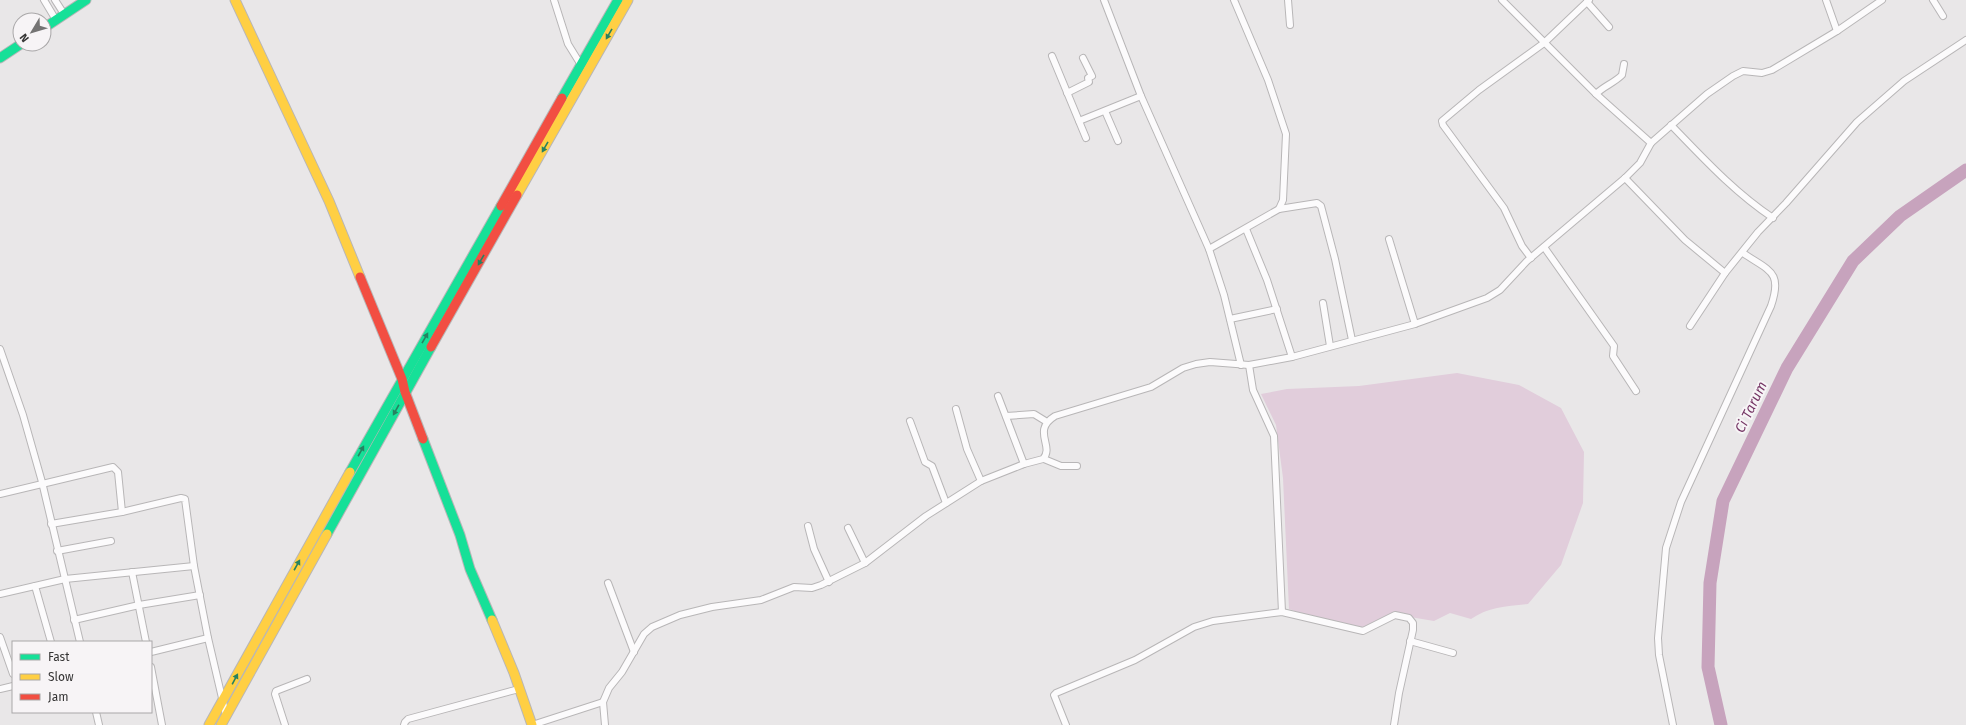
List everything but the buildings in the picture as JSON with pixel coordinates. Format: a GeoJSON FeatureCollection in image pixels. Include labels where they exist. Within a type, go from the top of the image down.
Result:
{"type":"FeatureCollection","features":[{"type":"Feature","properties":{"kind":"street"},"geometry":{"type":"LineString","coordinates":[[44,0],[56,20]]}},
{"type":"Feature","properties":{"kind":"street"},"geometry":{"type":"LineString","coordinates":[[55,0],[64,14]]}},
{"type":"Feature","properties":{"kind":"street"},"geometry":{"type":"LineString","coordinates":[[52,23],[86,0]]}},
{"type":"Feature","properties":{"kind":"street"},"geometry":{"type":"LineString","coordinates":[[235,0],[329,201],[402,379],[405,392],[460,535],[470,569],[514,673],[532,725],[603,702]]}},
{"type":"Feature","properties":{"kind":"street"},"geometry":{"type":"LineString","coordinates":[[554,0],[568,44],[581,66]]}},
{"type":"Feature","properties":{"kind":"street"},"geometry":{"type":"LineString","coordinates":[[209,725],[402,379],[618,0]]}},
{"type":"Feature","properties":{"kind":"street"},"geometry":{"type":"LineString","coordinates":[[221,725],[405,392],[628,0]]}},
{"type":"Feature","properties":{"kind":"street"},"geometry":{"type":"LineString","coordinates":[[1104,0],[1141,96],[1209,249],[1224,295],[1241,365]]}},
{"type":"Feature","properties":{"kind":"street"},"geometry":{"type":"LineString","coordinates":[[1234,0],[1268,80],[1286,134],[1283,200],[1279,209]]}},
{"type":"Feature","properties":{"kind":"street"},"geometry":{"type":"LineString","coordinates":[[1288,0],[1290,25]]}},
{"type":"Feature","properties":{"kind":"street"},"geometry":{"type":"LineString","coordinates":[[1502,0],[1596,94],[1651,143]]}},
{"type":"Feature","properties":{"kind":"street"},"geometry":{"type":"LineString","coordinates":[[1826,0],[1837,31]]}},
{"type":"Feature","properties":{"kind":"street"},"geometry":{"type":"LineString","coordinates":[[1044,459],[1046,454],[1043,430],[1047,422],[1067,411],[1152,387],[1183,368],[1210,362],[1249,365],[1292,357],[1415,324],[1487,298],[1500,290],[1531,258],[1625,178],[1640,163],[1651,143],[1707,94],[1733,76],[1743,72],[1768,72],[1837,31],[1882,0]]}},
{"type":"Feature","properties":{"kind":"street"},"geometry":{"type":"LineString","coordinates":[[1933,0],[1943,16]]}},
{"type":"Feature","properties":{"kind":"street"},"geometry":{"type":"LineString","coordinates":[[1531,258],[1522,246],[1504,208],[1442,122],[1479,90],[1544,43],[1588,1],[1609,27]]}},
{"type":"Feature","properties":{"kind":"street"},"geometry":{"type":"LineString","coordinates":[[1690,326],[1725,273],[1743,253],[1758,232],[1773,218],[1868,112],[1909,77],[1966,40]]}},
{"type":"Feature","properties":{"kind":"street"},"geometry":{"type":"LineString","coordinates":[[0,58],[12,50]]}},
{"type":"Feature","properties":{"kind":"street"},"geometry":{"type":"LineString","coordinates":[[1052,56],[1086,138]]}},
{"type":"Feature","properties":{"kind":"street"},"geometry":{"type":"LineString","coordinates":[[1067,93],[1089,82],[1088,78],[1092,76],[1083,58]]}},
{"type":"Feature","properties":{"kind":"street"},"geometry":{"type":"LineString","coordinates":[[1596,94],[1604,87],[1616,81],[1622,75],[1624,64]]}},
{"type":"Feature","properties":{"kind":"street"},"geometry":{"type":"LineString","coordinates":[[1079,122],[1141,96]]}},
{"type":"Feature","properties":{"kind":"street"},"geometry":{"type":"LineString","coordinates":[[1105,111],[1118,141]]}},
{"type":"Feature","properties":{"kind":"street"},"geometry":{"type":"LineString","coordinates":[[1671,125],[1722,178],[1757,207],[1773,218]]}},
{"type":"Feature","properties":{"kind":"street"},"geometry":{"type":"LineString","coordinates":[[1625,178],[1685,240],[1725,273]]}},
{"type":"Feature","properties":{"kind":"street"},"geometry":{"type":"LineString","coordinates":[[1209,249],[1279,209],[1317,203],[1321,206],[1335,259],[1352,340]]}},
{"type":"Feature","properties":{"kind":"street"},"geometry":{"type":"LineString","coordinates":[[1246,229],[1277,309],[1292,357]]}},
{"type":"Feature","properties":{"kind":"street"},"geometry":{"type":"LineString","coordinates":[[1389,239],[1415,324]]}},
{"type":"Feature","properties":{"kind":"street"},"geometry":{"type":"LineString","coordinates":[[1544,247],[1589,314],[1614,346],[1613,356],[1636,391]]}},
{"type":"Feature","properties":{"kind":"street"},"geometry":{"type":"LineString","coordinates":[[1672,725],[1658,655],[1658,638],[1666,548],[1681,502],[1771,306],[1777,286],[1775,277],[1771,273],[1743,253]]}},
{"type":"Feature","properties":{"kind":"street"},"geometry":{"type":"LineString","coordinates":[[1323,303],[1330,346]]}},
{"type":"Feature","properties":{"kind":"street"},"geometry":{"type":"LineString","coordinates":[[1230,319],[1277,309]]}},
{"type":"Feature","properties":{"kind":"street"},"geometry":{"type":"LineString","coordinates":[[1,352],[23,415],[42,482],[80,641]]}},
{"type":"Feature","properties":{"kind":"street"},"geometry":{"type":"LineString","coordinates":[[1249,365],[1253,390],[1274,436],[1282,612]]}},
{"type":"Feature","properties":{"kind":"street"},"geometry":{"type":"LineString","coordinates":[[998,396],[1024,464]]}},
{"type":"Feature","properties":{"kind":"street"},"geometry":{"type":"LineString","coordinates":[[956,409],[967,449],[981,481]]}},
{"type":"Feature","properties":{"kind":"street"},"geometry":{"type":"LineString","coordinates":[[1006,416],[1034,414],[1047,422]]}},
{"type":"Feature","properties":{"kind":"street"},"geometry":{"type":"LineString","coordinates":[[910,421],[925,462],[932,466],[946,503]]}},
{"type":"Feature","properties":{"kind":"street"},"geometry":{"type":"LineString","coordinates":[[605,725],[603,702],[609,688],[622,672],[648,630],[658,623],[680,615],[712,607],[761,600],[790,588],[812,588],[829,582],[865,563],[913,525],[981,481],[1024,464],[1044,459],[1061,466],[1077,466]]}},
{"type":"Feature","properties":{"kind":"street"},"geometry":{"type":"LineString","coordinates":[[0,494],[42,482],[113,467],[118,472],[122,512]]}},
{"type":"Feature","properties":{"kind":"street"},"geometry":{"type":"LineString","coordinates":[[51,524],[122,512],[163,501],[181,498],[185,499],[194,566],[208,638],[226,715]]}},
{"type":"Feature","properties":{"kind":"street"},"geometry":{"type":"LineString","coordinates":[[808,526],[814,549],[829,582]]}},
{"type":"Feature","properties":{"kind":"street"},"geometry":{"type":"LineString","coordinates":[[848,528],[865,563]]}},
{"type":"Feature","properties":{"kind":"street"},"geometry":{"type":"LineString","coordinates":[[58,551],[111,541]]}},
{"type":"Feature","properties":{"kind":"street"},"geometry":{"type":"LineString","coordinates":[[0,594],[65,579],[194,566]]}},
{"type":"Feature","properties":{"kind":"street"},"geometry":{"type":"LineString","coordinates":[[132,572],[146,641]]}},
{"type":"Feature","properties":{"kind":"street"},"geometry":{"type":"LineString","coordinates":[[608,582],[634,652]]}},
{"type":"Feature","properties":{"kind":"street"},"geometry":{"type":"LineString","coordinates":[[35,586],[51,641]]}},
{"type":"Feature","properties":{"kind":"street"},"geometry":{"type":"LineString","coordinates":[[74,620],[138,605],[200,595]]}},
{"type":"Feature","properties":{"kind":"street"},"geometry":{"type":"LineString","coordinates":[[1066,725],[1054,697],[1056,693],[1135,660],[1182,633],[1204,624],[1282,612],[1363,631],[1387,618],[1400,614],[1409,618],[1413,622],[1394,725]]}},
{"type":"Feature","properties":{"kind":"street"},"geometry":{"type":"LineString","coordinates":[[0,636],[12,671]]}},
{"type":"Feature","properties":{"kind":"street"},"geometry":{"type":"LineString","coordinates":[[152,652],[208,638]]}},
{"type":"Feature","properties":{"kind":"street"},"geometry":{"type":"LineString","coordinates":[[1410,641],[1453,653]]}},
{"type":"Feature","properties":{"kind":"street"},"geometry":{"type":"LineString","coordinates":[[152,677],[154,698],[162,725]]}},
{"type":"Feature","properties":{"kind":"street"},"geometry":{"type":"LineString","coordinates":[[285,725],[275,694],[276,691],[307,679]]}},
{"type":"Feature","properties":{"kind":"street"},"geometry":{"type":"LineString","coordinates":[[0,689],[12,686]]}},
{"type":"Feature","properties":{"kind":"street"},"geometry":{"type":"LineString","coordinates":[[404,725],[408,719],[519,689]]}},
{"type":"Feature","properties":{"kind":"street"},"geometry":{"type":"LineString","coordinates":[[96,713],[99,725]]}},
{"type":"Feature","properties":{"kind":"shaded area"},"geometry":{"type":"Polygon","coordinates":[[[1457,373],[1519,385],[1561,408],[1584,452],[1583,503],[1561,565],[1528,604],[1505,606],[1484,612],[1471,619],[1450,613],[1434,621],[1404,616],[1363,631],[1326,622],[1289,609],[1283,478],[1276,425],[1261,394],[1287,389],[1359,386],[1457,373]]]}},
{"type":"Feature","properties":{"kind":"waterway","name":"Ci Tarum"},"geometry":{"type":"LineString","coordinates":[[1721,725],[1708,667],[1710,583],[1723,501],[1787,368],[1853,261],[1900,216],[1966,170]]}},
{"type":"Feature","properties":{"kind":"traffic: fast"},"geometry":{"type":"LineString","coordinates":[[52,23],[86,0]]}},
{"type":"Feature","properties":{"kind":"traffic: fast"},"geometry":{"type":"LineString","coordinates":[[562,98],[618,0]]}},
{"type":"Feature","properties":{"kind":"traffic: fast"},"geometry":{"type":"LineString","coordinates":[[0,58],[12,50]]}},
{"type":"Feature","properties":{"kind":"traffic: fast"},"geometry":{"type":"LineString","coordinates":[[350,472],[501,206]]}},
{"type":"Feature","properties":{"kind":"traffic: fast"},"geometry":{"type":"LineString","coordinates":[[327,534],[431,347]]}},
{"type":"Feature","properties":{"kind":"traffic: fast"},"geometry":{"type":"LineString","coordinates":[[423,439],[460,535],[470,569],[492,620]]}},
{"type":"Feature","properties":{"kind":"traffic: slow"},"geometry":{"type":"LineString","coordinates":[[235,0],[329,201],[360,277]]}},
{"type":"Feature","properties":{"kind":"traffic: slow"},"geometry":{"type":"LineString","coordinates":[[517,195],[628,0]]}},
{"type":"Feature","properties":{"kind":"traffic: slow"},"geometry":{"type":"LineString","coordinates":[[209,725],[350,472]]}},
{"type":"Feature","properties":{"kind":"traffic: slow"},"geometry":{"type":"LineString","coordinates":[[221,725],[327,534]]}},
{"type":"Feature","properties":{"kind":"traffic: slow"},"geometry":{"type":"LineString","coordinates":[[492,620],[514,673],[532,725]]}},
{"type":"Feature","properties":{"kind":"traffic: jam"},"geometry":{"type":"LineString","coordinates":[[501,206],[562,98]]}},
{"type":"Feature","properties":{"kind":"traffic: jam"},"geometry":{"type":"LineString","coordinates":[[431,347],[517,195]]}},
{"type":"Feature","properties":{"kind":"traffic: jam"},"geometry":{"type":"LineString","coordinates":[[360,277],[402,379],[405,392],[423,439]]}}]}
